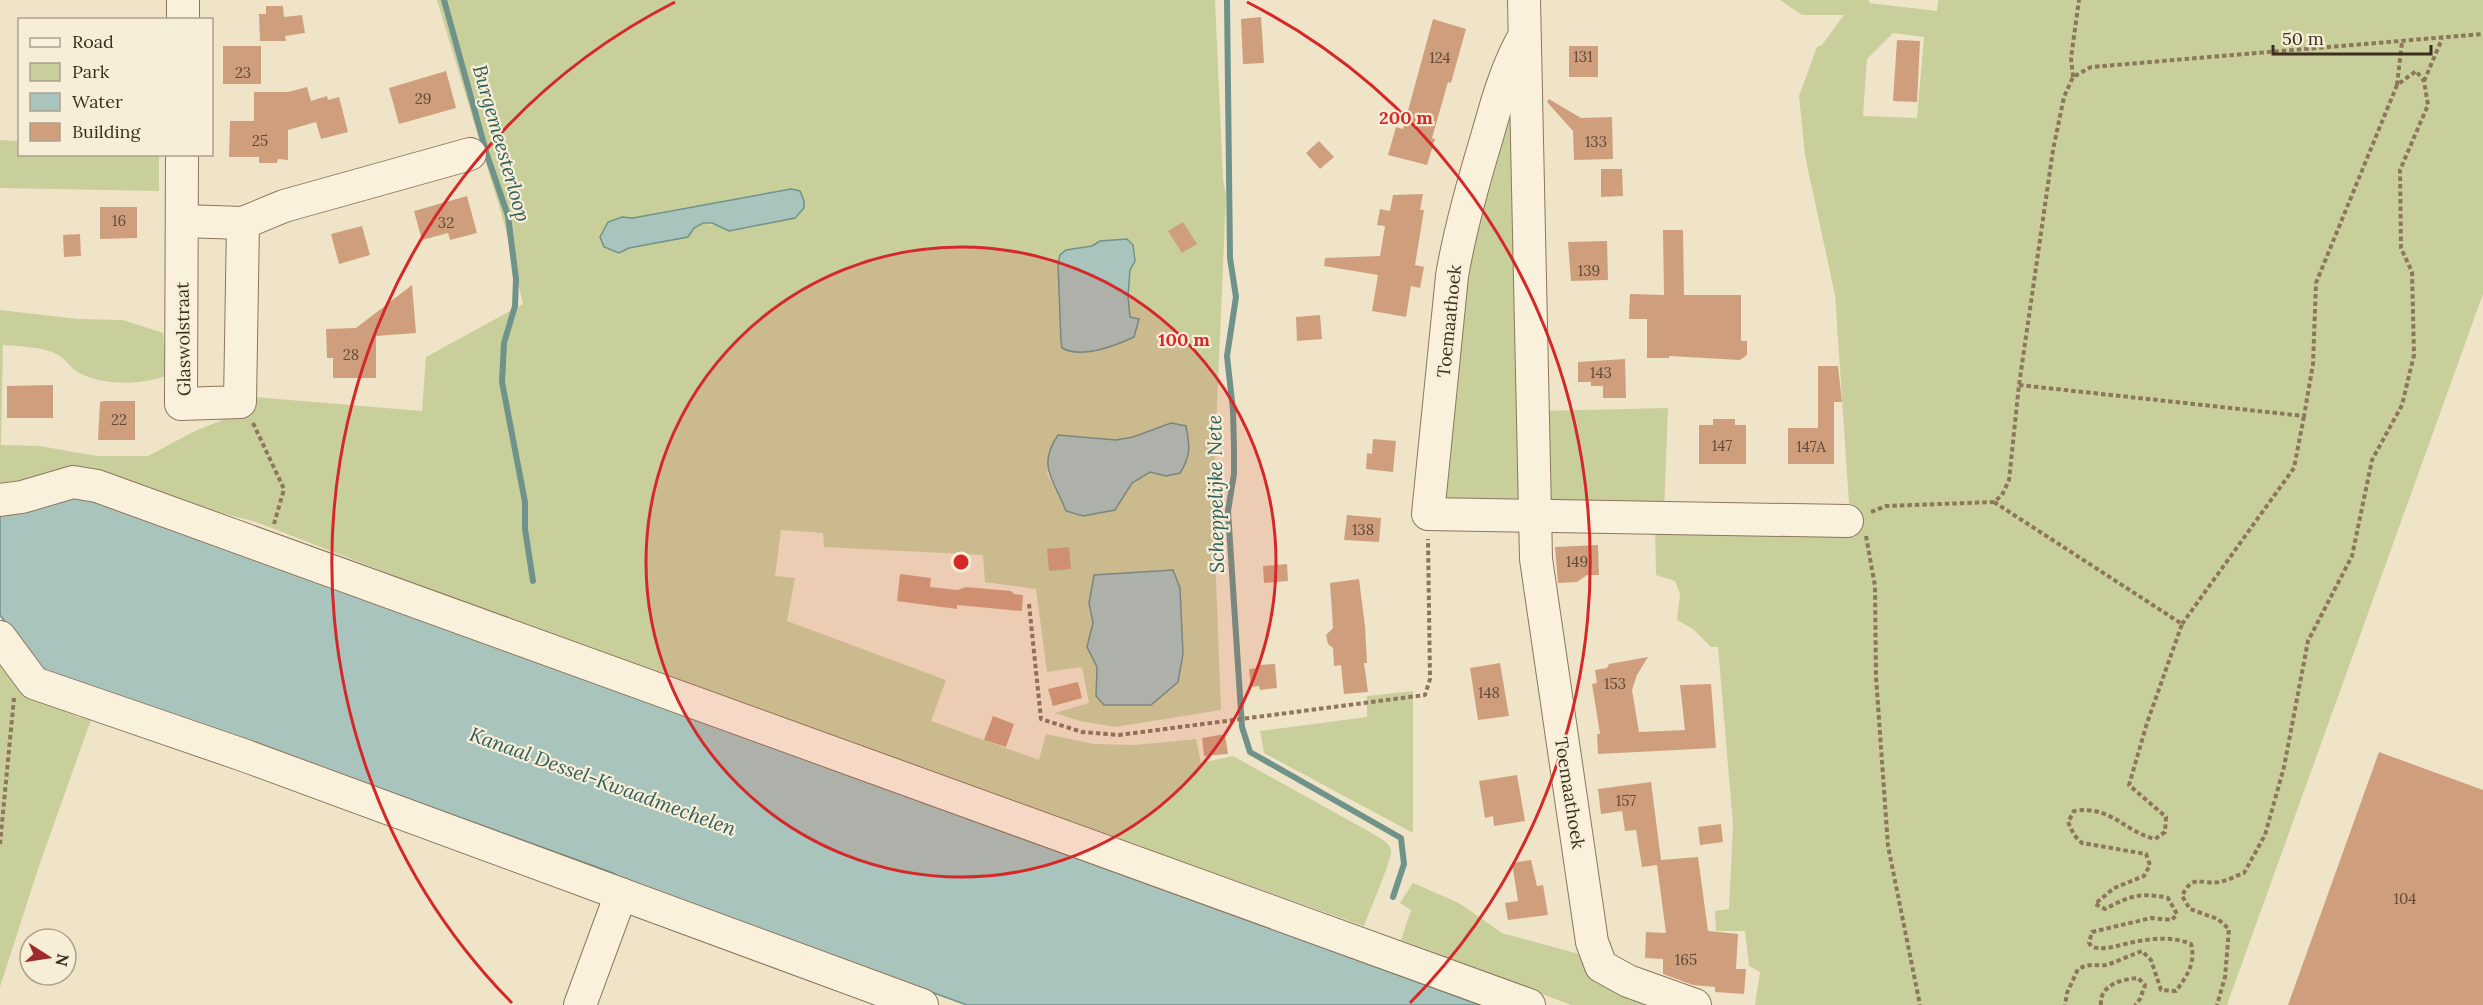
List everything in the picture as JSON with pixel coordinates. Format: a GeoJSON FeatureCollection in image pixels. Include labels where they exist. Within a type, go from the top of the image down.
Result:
{"type":"FeatureCollection","features":[{"type":"Feature","properties":{"kind":"street"},"geometry":{"type":"LineString","coordinates":[[183,0],[183,18]]}},
{"type":"Feature","properties":{"kind":"street","name":"Toemaathoek"},"geometry":{"type":"LineString","coordinates":[[1524,0],[1536,559],[1593,942],[1601,966],[1628,981],[1695,1005]]}},
{"type":"Feature","properties":{"kind":"street","name":"Toemaathoek"},"geometry":{"type":"LineString","coordinates":[[1428,514],[1452,276],[1459,237],[1511,60],[1525,34]]}},
{"type":"Feature","properties":{"kind":"street"},"geometry":{"type":"LineString","coordinates":[[182,221],[243,223],[284,206],[471,154]]}},
{"type":"Feature","properties":{"kind":"street","name":"Glaswolstraat"},"geometry":{"type":"LineString","coordinates":[[182,156],[181,404],[240,402]]}},
{"type":"Feature","properties":{"kind":"street"},"geometry":{"type":"LineString","coordinates":[[240,402],[243,223]]}},
{"type":"Feature","properties":{"kind":"street"},"geometry":{"type":"LineString","coordinates":[[0,500],[22,497],[73,482],[97,486],[1529,1005]]}},
{"type":"Feature","properties":{"kind":"street"},"geometry":{"type":"LineString","coordinates":[[1428,514],[1860,522]]}},
{"type":"Feature","properties":{"kind":"street"},"geometry":{"type":"LineString","coordinates":[[0,637],[34,682],[246,756],[922,1005]]}},
{"type":"Feature","properties":{"kind":"street"},"geometry":{"type":"LineString","coordinates":[[580,1005],[621,894]]}},
{"type":"Feature","properties":{"kind":"path"},"geometry":{"type":"LineString","coordinates":[[1994,502],[2002,495],[2009,480],[2019,385],[2053,150],[2064,97],[2073,77],[2071,58],[2079,0]]}},
{"type":"Feature","properties":{"kind":"path"},"geometry":{"type":"LineString","coordinates":[[2073,77],[2091,68],[2483,34]]}},
{"type":"Feature","properties":{"kind":"path"},"geometry":{"type":"LineString","coordinates":[[2424,81],[2442,39]]}},
{"type":"Feature","properties":{"kind":"path"},"geometry":{"type":"LineString","coordinates":[[2065,1005],[2067,993],[2078,969],[2090,963],[2108,965],[2142,951],[2151,960],[2162,990],[2176,991],[2189,974],[2193,953],[2191,944],[2178,938],[2143,940],[2103,950],[2092,947],[2089,943],[2092,932],[2151,918],[2172,921],[2177,914],[2168,898],[2147,893],[2119,901],[2105,909],[2095,904],[2114,888],[2144,876],[2150,865],[2146,854],[2082,843],[2074,835],[2068,822],[2074,811],[2088,808],[2113,816],[2141,835],[2155,839],[2165,832],[2166,817],[2129,785],[2147,723],[2182,624],[2294,468],[2313,364],[2316,283],[2397,86],[2402,42]]}},
{"type":"Feature","properties":{"kind":"path"},"geometry":{"type":"LineString","coordinates":[[2217,1005],[2225,977],[2229,929],[2218,919],[2190,909],[2182,896],[2187,884],[2195,881],[2220,882],[2244,873],[2265,835],[2284,767],[2308,641],[2352,555],[2373,460],[2402,405],[2414,355],[2412,272],[2401,248],[2400,170],[2428,105],[2424,81],[2416,71],[2397,86]]}},
{"type":"Feature","properties":{"kind":"path"},"geometry":{"type":"LineString","coordinates":[[2019,385],[2304,416]]}},
{"type":"Feature","properties":{"kind":"path"},"geometry":{"type":"LineString","coordinates":[[240,402],[250,416],[284,489],[266,548]]}},
{"type":"Feature","properties":{"kind":"path"},"geometry":{"type":"LineString","coordinates":[[1920,1005],[1888,846],[1876,677],[1875,586],[1860,522],[1873,510],[1886,506],[1994,502],[2182,624]]}},
{"type":"Feature","properties":{"kind":"path"},"geometry":{"type":"LineString","coordinates":[[1029,604],[1041,719],[1082,732],[1119,735],[1425,695],[1430,680],[1428,514]]}},
{"type":"Feature","properties":{"kind":"path"},"geometry":{"type":"LineString","coordinates":[[0,844],[14,697],[34,682]]}},
{"type":"Feature","properties":{"kind":"path"},"geometry":{"type":"LineString","coordinates":[[2101,1005],[2100,999],[2106,989],[2124,978],[2138,978],[2145,985],[2135,1005]]}},
{"type":"Feature","properties":{"kind":"green space"},"geometry":{"type":"Polygon","coordinates":[[[437,0],[1215,0],[1223,178],[1226,197],[1213,499],[1221,710],[1115,727],[1080,721],[1055,713],[1089,703],[1082,667],[1047,672],[1036,589],[985,582],[983,555],[824,547],[823,533],[781,530],[775,576],[795,578],[787,621],[946,680],[931,721],[1039,760],[1046,734],[1094,744],[1135,745],[1196,739],[1201,763],[1233,756],[1370,832],[1390,847],[1391,855],[1364,926],[879,755],[506,619],[256,522],[93,479],[59,476],[0,483],[0,310],[78,319],[123,320],[163,333],[166,376],[122,383],[100,380],[79,373],[53,352],[31,347],[3,345],[1,445],[40,446],[97,456],[148,456],[195,431],[248,410],[253,397],[422,411],[426,357],[523,304],[505,226],[437,0]],[[622,217],[619,253],[629,248],[688,237],[694,228],[703,223],[723,227],[795,218],[622,217]],[[1133,245],[1087,247],[1058,264],[1062,348],[1077,352],[1118,344],[1130,317],[1128,296],[1130,270],[1135,260],[1133,245]],[[1171,424],[1133,437],[1116,440],[1058,436],[1047,473],[1066,511],[1083,516],[1115,510],[1132,483],[1151,472],[1166,476],[1171,424]],[[1173,570],[1117,573],[1093,623],[1087,647],[1097,667],[1096,696],[1104,705],[1116,704],[1181,634],[1180,588],[1173,570]]]}},
{"type":"Feature","properties":{"kind":"green space"},"geometry":{"type":"Polygon","coordinates":[[[1780,0],[1869,0],[1869,3],[1937,11],[1938,0],[2483,0],[2483,294],[2227,1005],[1755,1005],[1760,972],[1749,966],[1745,931],[1716,931],[1715,911],[1729,909],[1733,825],[1718,647],[1711,647],[1693,629],[1677,620],[1680,594],[1675,581],[1656,575],[1655,527],[1851,533],[1835,295],[1805,156],[1799,96],[1817,47],[1822,45],[1844,15],[1802,15],[1780,0]],[[1893,33],[1867,59],[1863,116],[1917,118],[1924,37],[1893,33]]]}},
{"type":"Feature","properties":{"kind":"green space"},"geometry":{"type":"Polygon","coordinates":[[[1512,101],[1523,494],[1513,507],[1442,499],[1460,278],[1512,101]]]}},
{"type":"Feature","properties":{"kind":"green space"},"geometry":{"type":"Polygon","coordinates":[[[0,140],[18,141],[18,156],[159,156],[159,191],[0,188],[0,140]]]}},
{"type":"Feature","properties":{"kind":"green space"},"geometry":{"type":"Polygon","coordinates":[[[1668,408],[1664,512],[1563,512],[1546,499],[1540,411],[1668,408]]]}},
{"type":"Feature","properties":{"kind":"green space"},"geometry":{"type":"Polygon","coordinates":[[[0,656],[26,692],[80,718],[93,714],[18,927],[0,987],[0,656]]]}},
{"type":"Feature","properties":{"kind":"green space"},"geometry":{"type":"Polygon","coordinates":[[[1413,691],[1413,833],[1264,753],[1260,731],[1367,717],[1367,696],[1413,691]]]}},
{"type":"Feature","properties":{"kind":"green space"},"geometry":{"type":"Polygon","coordinates":[[[1413,883],[1459,903],[1502,933],[1583,955],[1589,976],[1668,1005],[1571,1005],[1401,940],[1411,910],[1400,903],[1413,883]]]}},
{"type":"Feature","properties":{"kind":"water"},"geometry":{"type":"Polygon","coordinates":[[[791,189],[800,191],[804,201],[804,208],[795,218],[729,231],[712,223],[703,223],[694,228],[688,237],[629,248],[619,253],[604,247],[600,237],[608,222],[622,217],[633,218],[791,189]]]}},
{"type":"Feature","properties":{"kind":"water"},"geometry":{"type":"Polygon","coordinates":[[[1127,239],[1133,245],[1135,261],[1130,270],[1128,296],[1130,317],[1139,319],[1134,337],[1088,352],[1062,348],[1058,264],[1060,255],[1066,250],[1092,246],[1100,241],[1127,239]]]}},
{"type":"Feature","properties":{"kind":"water"},"geometry":{"type":"Polygon","coordinates":[[[1171,423],[1186,426],[1188,456],[1180,473],[1166,476],[1150,472],[1132,483],[1115,510],[1083,516],[1066,511],[1048,465],[1048,456],[1058,435],[1116,440],[1133,437],[1171,423]]]}},
{"type":"Feature","properties":{"kind":"water","name":"Kanaal Dessel-Kwaadmechelen"},"geometry":{"type":"Polygon","coordinates":[[[75,493],[1480,1005],[967,1005],[238,737],[40,671],[0,615],[0,512],[75,493]]]}},
{"type":"Feature","properties":{"kind":"water"},"geometry":{"type":"Polygon","coordinates":[[[1173,570],[1180,588],[1183,654],[1178,682],[1151,705],[1104,705],[1096,696],[1097,667],[1087,647],[1093,623],[1089,603],[1094,575],[1173,570]]]}},
{"type":"Feature","properties":{"kind":"building"},"geometry":{"type":"Polygon","coordinates":[[[266,6],[283,6],[284,17],[302,15],[305,33],[285,36],[286,41],[260,41],[259,14],[266,14],[266,6]]]}},
{"type":"Feature","properties":{"kind":"building"},"geometry":{"type":"Polygon","coordinates":[[[1261,17],[1264,63],[1243,64],[1241,19],[1261,17]]]}},
{"type":"Feature","properties":{"kind":"building"},"geometry":{"type":"Polygon","coordinates":[[[1433,19],[1466,29],[1451,83],[1448,82],[1427,165],[1388,155],[1396,127],[1403,129],[1433,19]]]}},
{"type":"Feature","properties":{"kind":"building"},"geometry":{"type":"Polygon","coordinates":[[[1897,40],[1920,41],[1917,102],[1893,101],[1897,40]]]}},
{"type":"Feature","properties":{"kind":"building"},"geometry":{"type":"Polygon","coordinates":[[[223,46],[261,46],[261,84],[223,84],[223,46]]]}},
{"type":"Feature","properties":{"kind":"building"},"geometry":{"type":"Polygon","coordinates":[[[1569,46],[1598,46],[1598,77],[1569,77],[1569,46]]]}},
{"type":"Feature","properties":{"kind":"building"},"geometry":{"type":"Polygon","coordinates":[[[446,71],[456,108],[399,124],[389,88],[446,71]]]}},
{"type":"Feature","properties":{"kind":"building"},"geometry":{"type":"Polygon","coordinates":[[[307,87],[311,101],[327,96],[328,100],[339,97],[348,132],[321,139],[316,122],[288,130],[288,160],[278,159],[277,163],[259,163],[259,157],[229,157],[230,121],[254,121],[254,92],[288,92],[307,87]]]}},
{"type":"Feature","properties":{"kind":"building"},"geometry":{"type":"Polygon","coordinates":[[[1549,99],[1581,118],[1612,117],[1613,159],[1574,160],[1573,131],[1547,102],[1549,99]]]}},
{"type":"Feature","properties":{"kind":"building"},"geometry":{"type":"Polygon","coordinates":[[[1319,141],[1334,157],[1320,169],[1306,153],[1319,141]]]}},
{"type":"Feature","properties":{"kind":"building"},"geometry":{"type":"Polygon","coordinates":[[[1601,169],[1622,169],[1623,196],[1601,197],[1601,169]]]}},
{"type":"Feature","properties":{"kind":"building"},"geometry":{"type":"Polygon","coordinates":[[[1423,194],[1420,210],[1424,210],[1415,265],[1424,267],[1420,288],[1411,286],[1406,317],[1372,311],[1378,275],[1324,266],[1325,258],[1380,256],[1385,226],[1377,225],[1380,209],[1390,211],[1393,195],[1423,194]]]}},
{"type":"Feature","properties":{"kind":"building"},"geometry":{"type":"Polygon","coordinates":[[[467,196],[477,233],[450,240],[448,233],[422,240],[414,211],[467,196]]]}},
{"type":"Feature","properties":{"kind":"building"},"geometry":{"type":"Polygon","coordinates":[[[100,207],[137,207],[137,238],[100,239],[100,207]]]}},
{"type":"Feature","properties":{"kind":"building"},"geometry":{"type":"Polygon","coordinates":[[[1183,222],[1197,244],[1182,253],[1168,231],[1183,222]]]}},
{"type":"Feature","properties":{"kind":"building"},"geometry":{"type":"Polygon","coordinates":[[[362,226],[370,255],[339,264],[331,234],[362,226]]]}},
{"type":"Feature","properties":{"kind":"building"},"geometry":{"type":"Polygon","coordinates":[[[1663,230],[1683,230],[1684,295],[1741,295],[1741,341],[1747,341],[1747,355],[1740,360],[1669,356],[1669,358],[1647,358],[1647,319],[1629,319],[1630,294],[1664,295],[1663,230]]]}},
{"type":"Feature","properties":{"kind":"building"},"geometry":{"type":"Polygon","coordinates":[[[80,234],[81,256],[64,257],[63,235],[80,234]]]}},
{"type":"Feature","properties":{"kind":"building"},"geometry":{"type":"Polygon","coordinates":[[[1607,241],[1608,280],[1571,281],[1568,242],[1607,241]]]}},
{"type":"Feature","properties":{"kind":"building"},"geometry":{"type":"Polygon","coordinates":[[[412,285],[416,333],[376,336],[376,378],[333,378],[333,358],[327,358],[326,329],[356,328],[412,285]]]}},
{"type":"Feature","properties":{"kind":"building"},"geometry":{"type":"Polygon","coordinates":[[[1320,315],[1322,339],[1297,341],[1296,317],[1320,315]]]}},
{"type":"Feature","properties":{"kind":"building"},"geometry":{"type":"Polygon","coordinates":[[[1625,359],[1626,398],[1603,398],[1603,386],[1591,386],[1591,382],[1578,382],[1578,362],[1625,359]]]}},
{"type":"Feature","properties":{"kind":"building"},"geometry":{"type":"Polygon","coordinates":[[[1818,366],[1838,366],[1842,402],[1834,402],[1834,464],[1788,464],[1788,428],[1818,428],[1818,366]]]}},
{"type":"Feature","properties":{"kind":"building"},"geometry":{"type":"Polygon","coordinates":[[[53,385],[53,418],[7,418],[7,386],[53,385]]]}},
{"type":"Feature","properties":{"kind":"building"},"geometry":{"type":"Polygon","coordinates":[[[135,401],[135,440],[98,440],[100,402],[135,401]]]}},
{"type":"Feature","properties":{"kind":"building"},"geometry":{"type":"Polygon","coordinates":[[[1713,419],[1735,419],[1735,425],[1746,425],[1746,464],[1699,464],[1699,425],[1713,425],[1713,419]]]}},
{"type":"Feature","properties":{"kind":"building"},"geometry":{"type":"Polygon","coordinates":[[[1373,439],[1396,441],[1393,472],[1366,469],[1367,453],[1372,454],[1373,439]]]}},
{"type":"Feature","properties":{"kind":"building"},"geometry":{"type":"Polygon","coordinates":[[[1347,515],[1381,518],[1379,542],[1344,540],[1347,515]]]}},
{"type":"Feature","properties":{"kind":"building"},"geometry":{"type":"Polygon","coordinates":[[[1598,545],[1599,575],[1587,575],[1577,582],[1558,583],[1555,547],[1598,545]]]}},
{"type":"Feature","properties":{"kind":"building"},"geometry":{"type":"Polygon","coordinates":[[[1069,547],[1071,569],[1049,571],[1047,549],[1069,547]]]}},
{"type":"Feature","properties":{"kind":"building"},"geometry":{"type":"Polygon","coordinates":[[[1287,564],[1288,581],[1264,583],[1263,566],[1287,564]]]}},
{"type":"Feature","properties":{"kind":"building"},"geometry":{"type":"Polygon","coordinates":[[[900,574],[931,578],[930,587],[1011,591],[1014,594],[1023,595],[1022,611],[957,605],[957,609],[897,601],[900,574]]]}},
{"type":"Feature","properties":{"kind":"building"},"geometry":{"type":"Polygon","coordinates":[[[1359,579],[1365,626],[1367,663],[1364,663],[1368,692],[1344,694],[1341,665],[1334,666],[1333,648],[1328,644],[1326,635],[1333,628],[1330,583],[1359,579]]]}},
{"type":"Feature","properties":{"kind":"building"},"geometry":{"type":"Polygon","coordinates":[[[1648,657],[1637,675],[1632,690],[1639,732],[1685,730],[1680,685],[1711,684],[1716,748],[1598,754],[1597,734],[1600,734],[1592,684],[1597,683],[1595,670],[1607,668],[1609,664],[1648,657]]]}},
{"type":"Feature","properties":{"kind":"building"},"geometry":{"type":"Polygon","coordinates":[[[1500,663],[1509,716],[1478,720],[1470,668],[1500,663]]]}},
{"type":"Feature","properties":{"kind":"building"},"geometry":{"type":"Polygon","coordinates":[[[1275,664],[1277,688],[1260,690],[1259,686],[1251,687],[1249,669],[1258,668],[1257,665],[1275,664]]]}},
{"type":"Feature","properties":{"kind":"building"},"geometry":{"type":"Polygon","coordinates":[[[1078,682],[1082,698],[1053,706],[1048,689],[1078,682]]]}},
{"type":"Feature","properties":{"kind":"building"},"geometry":{"type":"Polygon","coordinates":[[[993,716],[1014,724],[1006,747],[984,740],[993,716]]]}},
{"type":"Feature","properties":{"kind":"building"},"geometry":{"type":"Polygon","coordinates":[[[1225,734],[1228,754],[1204,756],[1202,738],[1225,734]]]}},
{"type":"Feature","properties":{"kind":"building"},"geometry":{"type":"Polygon","coordinates":[[[2379,752],[2483,790],[2483,1005],[2288,1005],[2379,752]]]}},
{"type":"Feature","properties":{"kind":"building"},"geometry":{"type":"Polygon","coordinates":[[[1517,775],[1525,821],[1494,826],[1493,816],[1485,818],[1479,781],[1517,775]]]}},
{"type":"Feature","properties":{"kind":"building"},"geometry":{"type":"Polygon","coordinates":[[[1651,782],[1661,860],[1698,857],[1708,931],[1738,934],[1736,969],[1746,969],[1744,994],[1715,992],[1715,987],[1693,985],[1663,974],[1663,959],[1645,958],[1646,932],[1666,933],[1657,865],[1642,867],[1636,830],[1625,831],[1622,811],[1601,814],[1598,789],[1651,782]]]}},
{"type":"Feature","properties":{"kind":"building"},"geometry":{"type":"Polygon","coordinates":[[[1721,824],[1723,842],[1700,845],[1698,827],[1721,824]]]}},
{"type":"Feature","properties":{"kind":"building"},"geometry":{"type":"Polygon","coordinates":[[[1531,860],[1537,886],[1543,885],[1548,915],[1508,920],[1505,903],[1518,901],[1512,863],[1531,860]]]}},
{"type":"Feature","properties":{"kind":"waterway","name":"Burgemeesterloop"},"geometry":{"type":"LineString","coordinates":[[444,0],[487,155],[508,216],[516,279],[515,306],[504,343],[502,382],[525,502],[525,529],[533,581]]}},
{"type":"Feature","properties":{"kind":"waterway","name":"Scheppelijke Nete"},"geometry":{"type":"LineString","coordinates":[[1227,0],[1230,258],[1236,297],[1227,356],[1233,410],[1234,449],[1234,474],[1228,511],[1242,727],[1250,752],[1401,838],[1404,864],[1393,897]]}}]}
